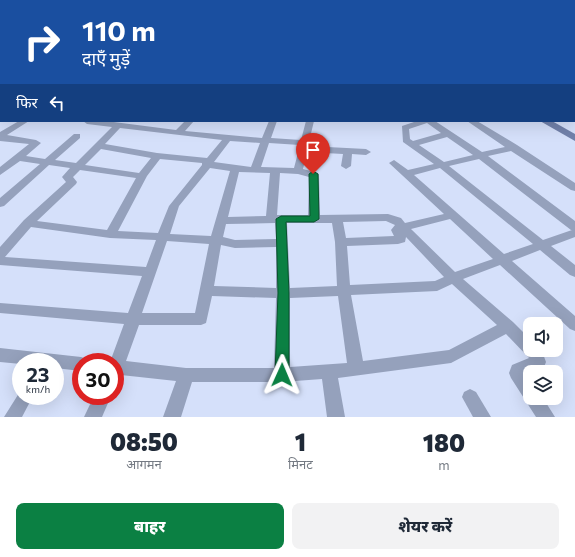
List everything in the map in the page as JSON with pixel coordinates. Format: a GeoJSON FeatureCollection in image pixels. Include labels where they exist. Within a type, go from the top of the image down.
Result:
{"type":"FeatureCollection","features":[{"type":"Feature","properties":{"kind":"main road"},"geometry":{"type":"LineString","coordinates":[[547,122],[573,133]]}},
{"type":"Feature","properties":{"kind":"main road"},"geometry":{"type":"LineString","coordinates":[[556,122],[573,133]]}},
{"type":"Feature","properties":{"kind":"street"},"geometry":{"type":"LineString","coordinates":[[289,0],[320,0]]}},
{"type":"Feature","properties":{"kind":"street"},"geometry":{"type":"LineString","coordinates":[[1,137],[24,122]]}},
{"type":"Feature","properties":{"kind":"street"},"geometry":{"type":"LineString","coordinates":[[102,122],[178,134],[266,141],[366,152]]}},
{"type":"Feature","properties":{"kind":"street"},"geometry":{"type":"LineString","coordinates":[[141,128],[147,122]]}},
{"type":"Feature","properties":{"kind":"street"},"geometry":{"type":"LineString","coordinates":[[178,134],[189,122]]}},
{"type":"Feature","properties":{"kind":"street"},"geometry":{"type":"LineString","coordinates":[[255,170],[266,141],[270,122]]}},
{"type":"Feature","properties":{"kind":"street"},"geometry":{"type":"LineString","coordinates":[[298,171],[310,122]]}},
{"type":"Feature","properties":{"kind":"street"},"geometry":{"type":"LineString","coordinates":[[423,122],[405,128],[406,139],[411,144],[442,165],[575,272]]}},
{"type":"Feature","properties":{"kind":"street"},"geometry":{"type":"LineString","coordinates":[[430,122],[481,156],[575,227]]}},
{"type":"Feature","properties":{"kind":"street"},"geometry":{"type":"LineString","coordinates":[[472,122],[514,147],[575,188]]}},
{"type":"Feature","properties":{"kind":"street"},"geometry":{"type":"LineString","coordinates":[[0,255],[28,223],[72,182],[67,177],[118,125]]}},
{"type":"Feature","properties":{"kind":"street"},"geometry":{"type":"LineString","coordinates":[[411,144],[448,134]]}},
{"type":"Feature","properties":{"kind":"street"},"geometry":{"type":"LineString","coordinates":[[0,204],[77,136]]}},
{"type":"Feature","properties":{"kind":"street"},"geometry":{"type":"LineString","coordinates":[[0,172],[19,158],[36,142],[1,137]]}},
{"type":"Feature","properties":{"kind":"street"},"geometry":{"type":"LineString","coordinates":[[121,353],[174,206],[228,138]]}},
{"type":"Feature","properties":{"kind":"street"},"geometry":{"type":"LineString","coordinates":[[99,146],[208,163],[236,169],[298,171],[311,173],[314,175],[314,219]]}},
{"type":"Feature","properties":{"kind":"street"},"geometry":{"type":"LineString","coordinates":[[406,174],[514,147]]}},
{"type":"Feature","properties":{"kind":"street"},"geometry":{"type":"LineString","coordinates":[[346,166],[348,151]]}},
{"type":"Feature","properties":{"kind":"street"},"geometry":{"type":"LineString","coordinates":[[110,234],[142,176],[157,156]]}},
{"type":"Feature","properties":{"kind":"street"},"geometry":{"type":"LineString","coordinates":[[19,158],[142,176]]}},
{"type":"Feature","properties":{"kind":"street"},"geometry":{"type":"LineString","coordinates":[[394,163],[575,325]]}},
{"type":"Feature","properties":{"kind":"street"},"geometry":{"type":"LineString","coordinates":[[0,308],[134,319],[201,319],[216,240],[236,169]]}},
{"type":"Feature","properties":{"kind":"street"},"geometry":{"type":"LineString","coordinates":[[275,170],[276,219],[282,243],[282,375]]}},
{"type":"Feature","properties":{"kind":"street"},"geometry":{"type":"LineString","coordinates":[[341,242],[398,240],[401,239],[398,230],[403,226],[452,215]]}},
{"type":"Feature","properties":{"kind":"street"},"geometry":{"type":"LineString","coordinates":[[222,221],[337,218],[388,218],[397,221],[453,278],[508,326],[523,342]]}},
{"type":"Feature","properties":{"kind":"street"},"geometry":{"type":"LineString","coordinates":[[337,218],[341,242],[344,291],[356,369]]}},
{"type":"Feature","properties":{"kind":"street"},"geometry":{"type":"LineString","coordinates":[[28,223],[110,234],[216,240],[235,244],[282,243]]}},
{"type":"Feature","properties":{"kind":"street"},"geometry":{"type":"LineString","coordinates":[[206,291],[283,293],[437,286],[453,278],[575,233]]}},
{"type":"Feature","properties":{"kind":"street"},"geometry":{"type":"LineString","coordinates":[[0,261],[150,272]]}},
{"type":"Feature","properties":{"kind":"street"},"geometry":{"type":"LineString","coordinates":[[124,369],[186,376],[282,375],[356,369],[451,356],[508,326]]}},
{"type":"Feature","properties":{"kind":"street"},"geometry":{"type":"LineString","coordinates":[[0,354],[12,356]]}},
{"type":"Feature","properties":{"kind":"street"},"geometry":{"type":"LineString","coordinates":[[530,365],[538,362],[537,357]]}},
{"type":"Feature","properties":{"kind":"street"},"geometry":{"type":"LineString","coordinates":[[523,368],[518,370],[517,373],[523,383]]}},
{"type":"Feature","properties":{"kind":"street"},"geometry":{"type":"LineString","coordinates":[[329,372],[336,417]]}},
{"type":"Feature","properties":{"kind":"street"},"geometry":{"type":"LineString","coordinates":[[172,417],[186,376]]}},
{"type":"Feature","properties":{"kind":"street"},"geometry":{"type":"LineString","coordinates":[[470,397],[482,417]]}},
{"type":"Feature","properties":{"kind":"street"},"geometry":{"type":"LineString","coordinates":[[13,417],[20,405]]}},
{"type":"Feature","properties":{"kind":"street"},"geometry":{"type":"LineString","coordinates":[[93,417],[99,405]]}},
{"type":"Feature","properties":{"kind":"street"},"geometry":{"type":"LineString","coordinates":[[538,405],[546,417]]}},
{"type":"Feature","properties":{"kind":"route"},"geometry":{"type":"LineString","coordinates":[[282,375],[283,293],[281,219],[314,219],[313,174]]}}]}
